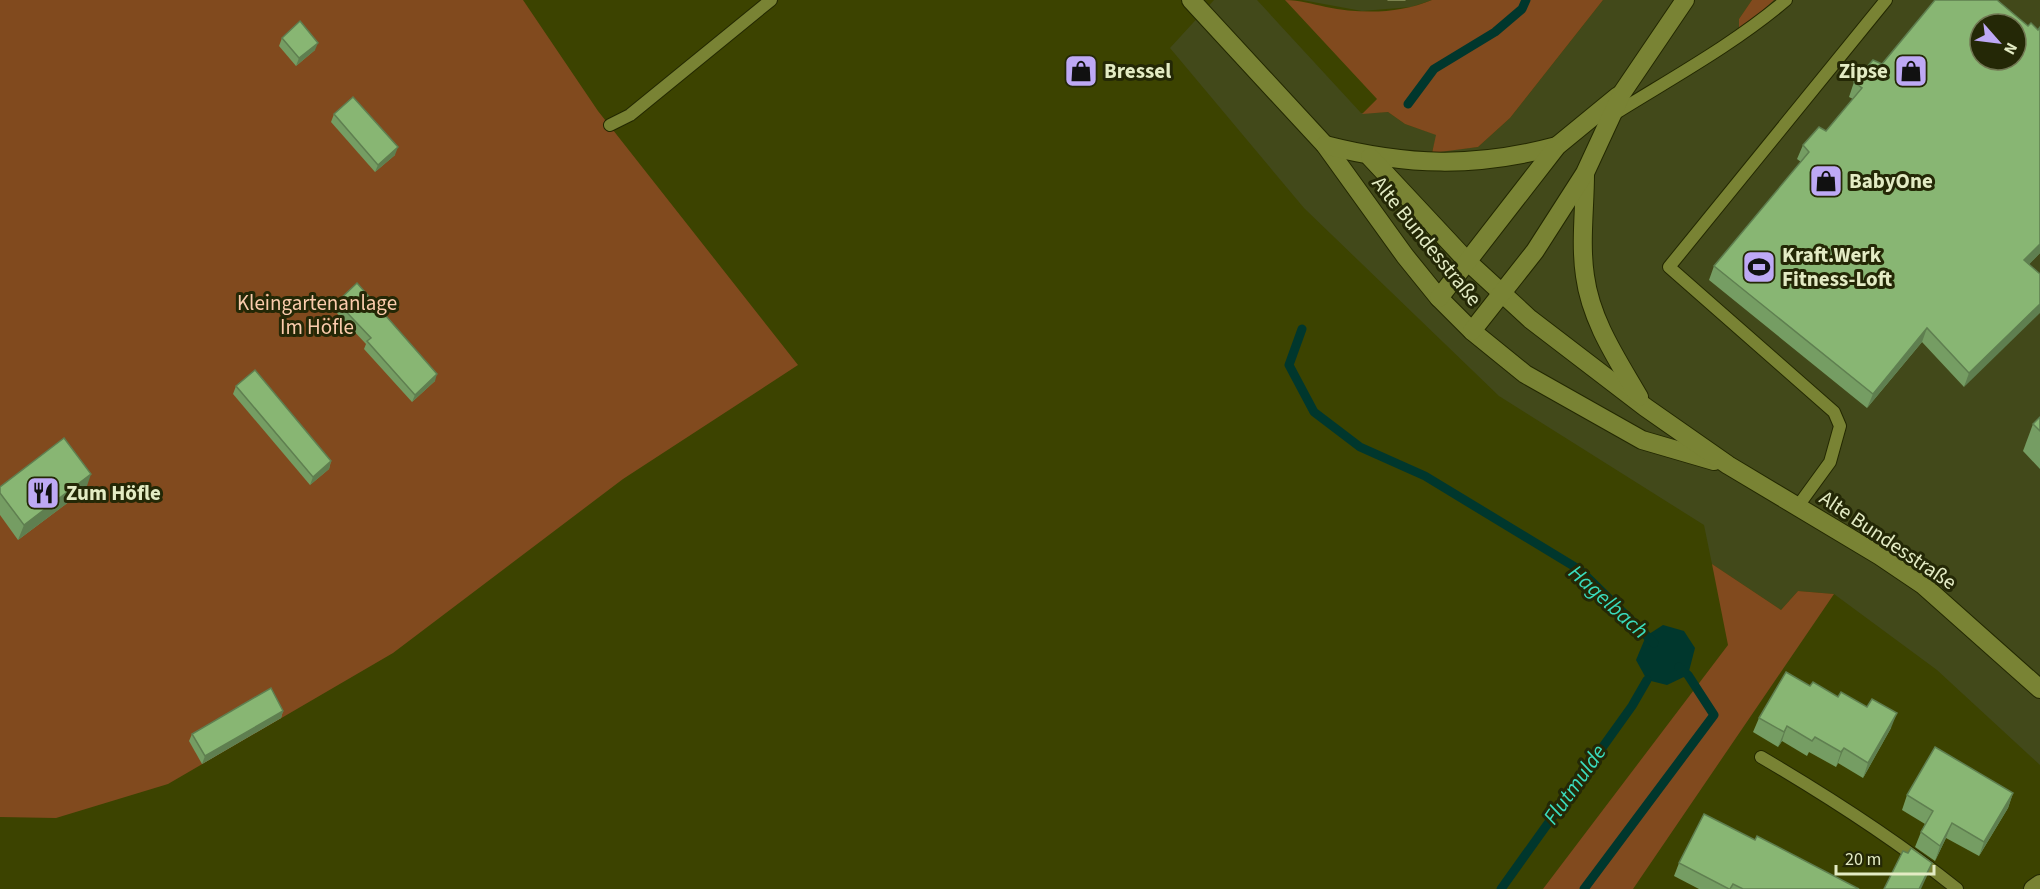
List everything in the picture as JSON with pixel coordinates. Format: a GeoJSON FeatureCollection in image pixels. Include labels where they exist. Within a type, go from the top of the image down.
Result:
{"type":"FeatureCollection","features":[{"type":"Feature","properties":{"kind":"street"},"geometry":{"type":"LineString","coordinates":[[1472,331],[1535,251],[1585,173],[1622,93],[1685,0]]}},
{"type":"Feature","properties":{"kind":"street","name":"Alte Bundesstraße"},"geometry":{"type":"LineString","coordinates":[[1197,6],[1325,145],[1438,298],[1472,331],[1525,374],[1642,440],[1728,465]]}},
{"type":"Feature","properties":{"kind":"street"},"geometry":{"type":"LineString","coordinates":[[1438,298],[1557,146],[1622,93]]}},
{"type":"Feature","properties":{"kind":"street","name":"Alte Bundesstraße"},"geometry":{"type":"LineString","coordinates":[[1325,145],[1370,157],[1501,295],[1645,407],[1728,465],[1923,585],[2040,689]]}},
{"type":"Feature","properties":{"kind":"street"},"geometry":{"type":"LineString","coordinates":[[1370,157],[1466,163],[1513,158],[1557,146]]}},
{"type":"Feature","properties":{"kind":"street"},"geometry":{"type":"LineString","coordinates":[[1585,173],[1585,274],[1593,310],[1610,347],[1645,407]]}},
{"type":"Feature","properties":{"kind":"street"},"geometry":{"type":"LineString","coordinates":[[2033,889],[2040,884]]}},
{"type":"Feature","properties":{"kind":"lane"},"geometry":{"type":"LineString","coordinates":[[610,125],[630,115],[771,0]]}},
{"type":"Feature","properties":{"kind":"lane"},"geometry":{"type":"LineString","coordinates":[[1610,117],[1725,45],[1786,0]]}},
{"type":"Feature","properties":{"kind":"lane"},"geometry":{"type":"LineString","coordinates":[[1798,506],[1830,462],[1840,426],[1834,412],[1670,267],[1886,0]]}},
{"type":"Feature","properties":{"kind":"lane"},"geometry":{"type":"LineString","coordinates":[[1761,757],[1841,805],[1916,856],[1957,889]]}},
{"type":"Feature","properties":{"kind":"shaded area"},"geometry":{"type":"Polygon","coordinates":[[[1214,0],[1257,0],[1361,113],[1388,112],[1405,124],[1437,135],[1432,152],[1478,147],[1510,118],[1603,0],[1752,0],[1739,19],[1739,32],[1774,0],[2040,0],[2040,765],[1937,670],[1834,594],[1798,591],[1781,610],[1712,564],[1704,525],[1499,396],[1304,208],[1170,48],[1214,0]]]}},
{"type":"Feature","properties":{"kind":"shaded area"},"geometry":{"type":"Polygon","coordinates":[[[1302,0],[1432,0],[1411,7],[1362,11],[1302,0]]]}},
{"type":"Feature","properties":{"kind":"green space","name":"Kleingartenanlage Im Höfle"},"geometry":{"type":"Polygon","coordinates":[[[0,0],[523,0],[598,111],[798,365],[623,479],[393,653],[168,784],[56,818],[0,817],[0,0]]]}},
{"type":"Feature","properties":{"kind":"green space"},"geometry":{"type":"Polygon","coordinates":[[[1285,0],[1366,12],[1406,8],[1432,0],[1603,0],[1510,118],[1478,147],[1432,153],[1436,135],[1405,124],[1388,112],[1362,114],[1377,99],[1285,0]]]}},
{"type":"Feature","properties":{"kind":"green space"},"geometry":{"type":"Polygon","coordinates":[[[1752,0],[1774,0],[1739,32],[1739,19],[1752,0]]]}},
{"type":"Feature","properties":{"kind":"green space"},"geometry":{"type":"Polygon","coordinates":[[[1712,564],[1781,610],[1798,591],[1834,594],[1633,889],[1543,889],[1728,645],[1712,564]]]}},
{"type":"Feature","properties":{"kind":"water"},"geometry":{"type":"Polygon","coordinates":[[[1663,625],[1684,631],[1695,648],[1688,675],[1667,685],[1647,680],[1636,660],[1646,636],[1663,625]]]}},
{"type":"Feature","properties":{"kind":"building"},"geometry":{"type":"Polygon","coordinates":[[[1935,0],[1997,0],[2011,12],[1968,12],[1968,72],[2028,72],[2028,26],[2031,23],[2038,30],[2040,27],[2040,244],[2024,260],[2040,274],[2040,304],[1969,373],[1927,328],[1873,394],[1714,266],[1809,152],[1803,145],[1819,127],[1826,131],[1862,88],[1854,82],[1873,60],[1882,64],[1935,0]]]}},
{"type":"Feature","properties":{"kind":"building"},"geometry":{"type":"Polygon","coordinates":[[[300,21],[318,43],[299,58],[282,38],[300,21]]]}},
{"type":"Feature","properties":{"kind":"building"},"geometry":{"type":"Polygon","coordinates":[[[353,97],[398,147],[378,165],[334,114],[353,97]]]}},
{"type":"Feature","properties":{"kind":"building"},"geometry":{"type":"Polygon","coordinates":[[[357,283],[437,374],[415,395],[367,341],[371,338],[337,302],[357,283]]]}},
{"type":"Feature","properties":{"kind":"building"},"geometry":{"type":"Polygon","coordinates":[[[255,370],[331,461],[313,477],[236,386],[255,370]]]}},
{"type":"Feature","properties":{"kind":"building"},"geometry":{"type":"Polygon","coordinates":[[[2040,417],[2040,431],[2033,424],[2040,417]]]}},
{"type":"Feature","properties":{"kind":"building","name":"Zum Höfle"},"geometry":{"type":"Polygon","coordinates":[[[64,438],[91,474],[24,525],[0,493],[0,487],[64,438]]]}},
{"type":"Feature","properties":{"kind":"building"},"geometry":{"type":"Polygon","coordinates":[[[1786,672],[1810,686],[1813,682],[1838,697],[1841,692],[1867,707],[1872,699],[1897,713],[1868,763],[1844,748],[1841,752],[1815,737],[1812,741],[1787,726],[1784,732],[1759,718],[1786,672]]]}},
{"type":"Feature","properties":{"kind":"building"},"geometry":{"type":"Polygon","coordinates":[[[271,688],[283,711],[205,756],[192,734],[271,688]]]}},
{"type":"Feature","properties":{"kind":"building"},"geometry":{"type":"Polygon","coordinates":[[[1935,747],[2013,793],[1984,842],[1952,823],[1940,846],[1921,832],[1933,811],[1907,795],[1935,747]]]}},
{"type":"Feature","properties":{"kind":"building"},"geometry":{"type":"Polygon","coordinates":[[[1704,814],[1755,840],[1757,836],[1859,889],[1743,889],[1733,884],[1729,889],[1679,863],[1704,814]]]}},
{"type":"Feature","properties":{"kind":"building"},"geometry":{"type":"Polygon","coordinates":[[[1911,848],[1932,863],[1919,889],[1884,889],[1903,851],[1908,853],[1911,848]]]}},
{"type":"Feature","properties":{"kind":"waterway","name":"Hagelbach"},"geometry":{"type":"LineString","coordinates":[[1408,104],[1434,69],[1495,32],[1522,9],[1526,0]]}},
{"type":"Feature","properties":{"kind":"waterway","name":"Hagelbach"},"geometry":{"type":"LineString","coordinates":[[1302,329],[1289,365],[1314,412],[1360,447],[1425,476],[1580,570],[1654,643]]}},
{"type":"Feature","properties":{"kind":"waterway","name":"Hagelbach"},"geometry":{"type":"LineString","coordinates":[[1584,889],[1714,715],[1688,675],[1679,667]]}},
{"type":"Feature","properties":{"kind":"waterway","name":"Flutmulde"},"geometry":{"type":"LineString","coordinates":[[1501,889],[1632,706],[1647,680]]}},
{"type":"Feature","properties":{"kind":"tram line"},"geometry":{"type":"LineString","coordinates":[[1388,0],[1405,0]]}},
{"type":"Feature","properties":{"kind":"place","name":"Bressel"},"geometry":{"type":"Point","coordinates":[1081,71]}},
{"type":"Feature","properties":{"kind":"place","name":"Zipse"},"geometry":{"type":"Point","coordinates":[1911,71]}},
{"type":"Feature","properties":{"kind":"place","name":"BabyOne"},"geometry":{"type":"Point","coordinates":[1826,181]}},
{"type":"Feature","properties":{"kind":"place","name":"Kraft.Werk Fitness-Loft"},"geometry":{"type":"Point","coordinates":[1759,267]}},
{"type":"Feature","properties":{"kind":"place","name":"Zum Höfle"},"geometry":{"type":"Point","coordinates":[43,493]}}]}
